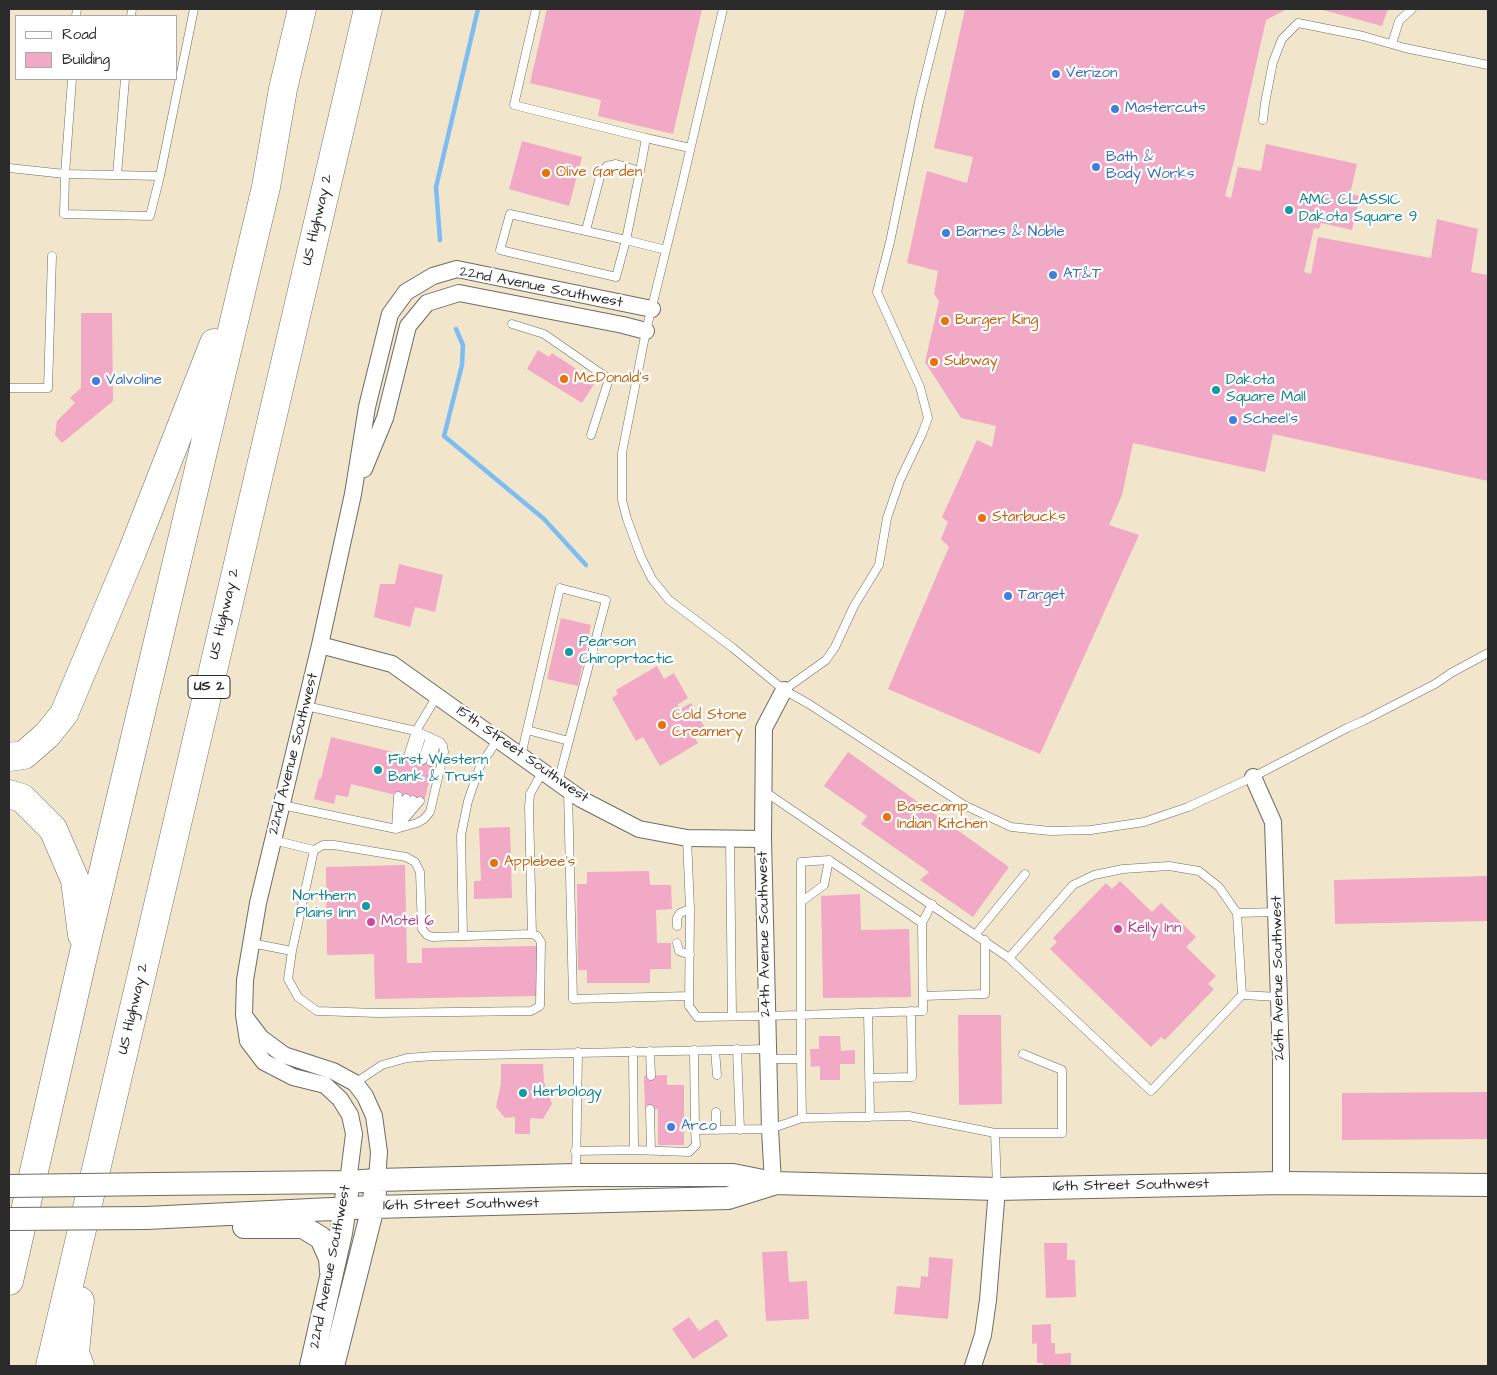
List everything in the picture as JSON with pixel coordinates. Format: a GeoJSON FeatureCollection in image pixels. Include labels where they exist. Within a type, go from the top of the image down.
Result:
{"type":"FeatureCollection","features":[{"type":"Feature","properties":{"kind":"highway"},"geometry":{"type":"LineString","coordinates":[[9,1281],[84,952],[266,187],[284,89],[302,9]]}},
{"type":"Feature","properties":{"kind":"highway","name":"US Highway 2"},"geometry":{"type":"LineString","coordinates":[[50,1366],[368,9]]}},
{"type":"Feature","properties":{"kind":"highway"},"geometry":{"type":"LineString","coordinates":[[9,757],[24,754],[47,736],[64,714],[132,552],[206,364],[266,187]]}},
{"type":"Feature","properties":{"kind":"highway"},"geometry":{"type":"LineString","coordinates":[[9,794],[22,798],[53,829],[75,880],[84,952]]}},
{"type":"Feature","properties":{"kind":"highway"},"geometry":{"type":"LineString","coordinates":[[80,1366],[75,1353],[91,1195]]}},
{"type":"Feature","properties":{"kind":"main road","name":"16th Street Southwest"},"geometry":{"type":"LineString","coordinates":[[9,1186],[348,1182],[576,1175],[734,1175],[774,1183],[997,1189],[1282,1183],[1488,1185]]}},
{"type":"Feature","properties":{"kind":"main road","name":"22nd Avenue Southwest"},"geometry":{"type":"LineString","coordinates":[[333,1366],[373,1207],[377,1180]]}},
{"type":"Feature","properties":{"kind":"main road","name":"22nd Avenue Southwest"},"geometry":{"type":"LineString","coordinates":[[311,1366],[341,1233],[348,1182]]}},
{"type":"Feature","properties":{"kind":"main road","name":"16th Street Southwest"},"geometry":{"type":"LineString","coordinates":[[9,1219],[146,1218],[373,1207],[728,1198],[774,1183]]}},
{"type":"Feature","properties":{"kind":"main road"},"geometry":{"type":"LineString","coordinates":[[192,1216],[234,1228],[303,1227],[322,1238],[330,1258],[331,1278]]}},
{"type":"Feature","properties":{"kind":"street","name":"22nd Avenue Southwest"},"geometry":{"type":"LineString","coordinates":[[348,1182],[354,1134],[350,1115],[340,1099],[325,1085],[293,1077],[264,1062],[248,1041],[244,1015],[245,980],[258,903],[320,645],[353,494],[366,407],[390,314],[406,292],[432,276],[458,269],[652,309]]}},
{"type":"Feature","properties":{"kind":"street","name":"22nd Avenue Southwest"},"geometry":{"type":"LineString","coordinates":[[353,494],[385,418],[408,326],[427,303],[459,293],[646,331]]}},
{"type":"Feature","properties":{"kind":"street","name":"15th Street Southwest"},"geometry":{"type":"LineString","coordinates":[[320,645],[392,664],[583,800],[639,829],[687,838],[763,838]]}},
{"type":"Feature","properties":{"kind":"street","name":"24th Avenue Southwest"},"geometry":{"type":"LineString","coordinates":[[774,1183],[770,1129],[763,838],[764,728],[784,690]]}},
{"type":"Feature","properties":{"kind":"street","name":"26th Avenue Southwest"},"geometry":{"type":"LineString","coordinates":[[1253,777],[1273,822],[1277,912],[1282,1183]]}},
{"type":"Feature","properties":{"kind":"street","name":"22nd Avenue Southwest"},"geometry":{"type":"LineString","coordinates":[[244,1015],[261,1038],[284,1055],[333,1071],[355,1084],[365,1096],[374,1116],[379,1152],[377,1180]]}},
{"type":"Feature","properties":{"kind":"street"},"geometry":{"type":"LineString","coordinates":[[973,1366],[983,1335],[988,1300],[997,1189]]}},
{"type":"Feature","properties":{"kind":"lane"},"geometry":{"type":"LineString","coordinates":[[72,80],[64,214],[150,216],[194,9]]}},
{"type":"Feature","properties":{"kind":"lane"},"geometry":{"type":"LineString","coordinates":[[536,9],[514,105],[690,148]]}},
{"type":"Feature","properties":{"kind":"lane"},"geometry":{"type":"LineString","coordinates":[[723,9],[646,331],[622,453],[622,500],[627,519],[641,557],[652,578],[669,600],[733,648],[784,690],[809,704],[964,805],[1011,827],[1050,831],[1082,830],[1144,822],[1188,807],[1253,777],[1436,684],[1451,673],[1488,653]]}},
{"type":"Feature","properties":{"kind":"lane"},"geometry":{"type":"LineString","coordinates":[[784,690],[826,660],[835,647],[854,606],[879,565],[889,511],[900,480],[928,418],[920,387],[877,292],[890,242],[919,102],[942,9]]}},
{"type":"Feature","properties":{"kind":"lane"},"geometry":{"type":"LineString","coordinates":[[1392,44],[1399,21],[1412,9]]}},
{"type":"Feature","properties":{"kind":"lane"},"geometry":{"type":"LineString","coordinates":[[1264,120],[1265,103],[1276,54],[1282,38],[1298,23],[1488,65]]}},
{"type":"Feature","properties":{"kind":"lane"},"geometry":{"type":"LineString","coordinates":[[117,175],[126,80]]}},
{"type":"Feature","properties":{"kind":"lane"},"geometry":{"type":"LineString","coordinates":[[646,138],[626,240],[616,277],[500,250],[510,214],[586,230],[626,240],[666,250]]}},
{"type":"Feature","properties":{"kind":"lane"},"geometry":{"type":"LineString","coordinates":[[586,230],[601,173],[607,166],[616,164],[640,171]]}},
{"type":"Feature","properties":{"kind":"lane"},"geometry":{"type":"LineString","coordinates":[[9,168],[65,174],[160,176]]}},
{"type":"Feature","properties":{"kind":"lane"},"geometry":{"type":"LineString","coordinates":[[9,388],[48,388],[52,256]]}},
{"type":"Feature","properties":{"kind":"lane"},"geometry":{"type":"LineString","coordinates":[[512,324],[544,334],[609,379],[591,436]]}},
{"type":"Feature","properties":{"kind":"lane"},"geometry":{"type":"LineString","coordinates":[[521,756],[560,588],[606,600],[569,741],[563,786],[573,999],[689,996]]}},
{"type":"Feature","properties":{"kind":"lane"},"geometry":{"type":"LineString","coordinates":[[433,739],[419,759],[419,732],[437,696]]}},
{"type":"Feature","properties":{"kind":"lane"},"geometry":{"type":"LineString","coordinates":[[282,805],[396,829],[417,823],[430,812],[444,752],[443,746],[419,732],[306,706]]}},
{"type":"Feature","properties":{"kind":"lane"},"geometry":{"type":"LineString","coordinates":[[527,730],[569,741]]}},
{"type":"Feature","properties":{"kind":"lane"},"geometry":{"type":"LineString","coordinates":[[463,936],[463,827],[468,802],[480,766],[498,739]]}},
{"type":"Feature","properties":{"kind":"lane"},"geometry":{"type":"LineString","coordinates":[[532,934],[529,807],[530,794],[543,771]]}},
{"type":"Feature","properties":{"kind":"lane"},"geometry":{"type":"LineString","coordinates":[[764,791],[1009,958],[1152,1092],[1242,995],[1237,912],[1219,887],[1198,871],[1168,866],[1122,868],[1094,875],[1073,886],[1009,958]]}},
{"type":"Feature","properties":{"kind":"lane"},"geometry":{"type":"LineString","coordinates":[[396,829],[409,799],[396,829]]}},
{"type":"Feature","properties":{"kind":"lane"},"geometry":{"type":"LineString","coordinates":[[687,838],[690,909],[689,1006],[697,1017],[923,1011],[922,924],[932,904]]}},
{"type":"Feature","properties":{"kind":"lane"},"geometry":{"type":"LineString","coordinates":[[730,839],[732,1016]]}},
{"type":"Feature","properties":{"kind":"lane"},"geometry":{"type":"LineString","coordinates":[[273,840],[314,850],[323,845],[334,845],[406,857],[415,862],[420,872],[422,929],[427,935],[432,937],[532,934],[537,936],[541,942],[540,1006],[531,1011],[377,1013],[317,1011],[298,997],[288,979],[292,951],[314,850]]}},
{"type":"Feature","properties":{"kind":"lane"},"geometry":{"type":"LineString","coordinates":[[802,1118],[801,862],[829,860],[922,924]]}},
{"type":"Feature","properties":{"kind":"lane"},"geometry":{"type":"LineString","coordinates":[[801,902],[824,885],[829,860]]}},
{"type":"Feature","properties":{"kind":"lane"},"geometry":{"type":"LineString","coordinates":[[976,934],[1025,874]]}},
{"type":"Feature","properties":{"kind":"lane"},"geometry":{"type":"LineString","coordinates":[[677,926],[677,918],[680,913],[690,909]]}},
{"type":"Feature","properties":{"kind":"lane"},"geometry":{"type":"LineString","coordinates":[[1237,912],[1277,912]]}},
{"type":"Feature","properties":{"kind":"lane"},"geometry":{"type":"LineString","coordinates":[[923,996],[985,994],[985,940]]}},
{"type":"Feature","properties":{"kind":"lane"},"geometry":{"type":"LineString","coordinates":[[251,943],[292,951]]}},
{"type":"Feature","properties":{"kind":"lane"},"geometry":{"type":"LineString","coordinates":[[677,943],[679,951],[690,955]]}},
{"type":"Feature","properties":{"kind":"lane"},"geometry":{"type":"LineString","coordinates":[[1242,995],[1279,997]]}},
{"type":"Feature","properties":{"kind":"lane"},"geometry":{"type":"LineString","coordinates":[[869,1078],[912,1077],[911,1011]]}},
{"type":"Feature","properties":{"kind":"lane"},"geometry":{"type":"LineString","coordinates":[[868,1013],[870,1117]]}},
{"type":"Feature","properties":{"kind":"lane"},"geometry":{"type":"LineString","coordinates":[[576,1151],[634,1150],[689,1152],[696,1146],[694,1050]]}},
{"type":"Feature","properties":{"kind":"lane"},"geometry":{"type":"LineString","coordinates":[[715,1050],[717,1076]]}},
{"type":"Feature","properties":{"kind":"lane"},"geometry":{"type":"LineString","coordinates":[[355,1084],[382,1065],[406,1058],[434,1056],[737,1050],[801,1059]]}},
{"type":"Feature","properties":{"kind":"lane"},"geometry":{"type":"LineString","coordinates":[[737,1050],[740,1130]]}},
{"type":"Feature","properties":{"kind":"lane"},"geometry":{"type":"LineString","coordinates":[[650,1051],[651,1076]]}},
{"type":"Feature","properties":{"kind":"lane"},"geometry":{"type":"LineString","coordinates":[[576,1175],[578,1052]]}},
{"type":"Feature","properties":{"kind":"lane"},"geometry":{"type":"LineString","coordinates":[[633,1052],[634,1150]]}},
{"type":"Feature","properties":{"kind":"lane"},"geometry":{"type":"LineString","coordinates":[[695,1130],[770,1129],[802,1118],[909,1116],[995,1133],[1062,1133],[1062,1070],[1023,1054]]}},
{"type":"Feature","properties":{"kind":"lane"},"geometry":{"type":"LineString","coordinates":[[650,1109],[651,1151]]}},
{"type":"Feature","properties":{"kind":"lane"},"geometry":{"type":"LineString","coordinates":[[716,1112],[716,1130]]}},
{"type":"Feature","properties":{"kind":"lane"},"geometry":{"type":"LineString","coordinates":[[995,1133],[997,1189]]}},
{"type":"Feature","properties":{"kind":"building"},"geometry":{"type":"Polygon","coordinates":[[[547,9],[702,9],[673,134],[598,116],[601,100],[530,83],[547,9]]]}},
{"type":"Feature","properties":{"kind":"building","name":"Dakota Square Mall"},"geometry":{"type":"Polygon","coordinates":[[[965,9],[1287,9],[1266,20],[1225,196],[1231,198],[1238,167],[1261,171],[1266,144],[1357,164],[1350,194],[1360,196],[1352,230],[1321,223],[1319,229],[1314,228],[1304,272],[1311,274],[1318,237],[1431,258],[1437,219],[1478,229],[1471,272],[1488,275],[1488,481],[1273,434],[1265,472],[1133,443],[1122,495],[1109,525],[1139,535],[1040,754],[888,689],[949,547],[941,539],[948,522],[942,517],[977,440],[992,447],[996,426],[961,418],[925,362],[939,301],[934,294],[938,271],[907,263],[927,171],[967,183],[973,157],[934,148],[965,9]]]}},
{"type":"Feature","properties":{"kind":"building"},"geometry":{"type":"Polygon","coordinates":[[[1319,9],[1388,9],[1382,26],[1319,9]]]}},
{"type":"Feature","properties":{"kind":"building","name":"Olive Garden"},"geometry":{"type":"Polygon","coordinates":[[[522,141],[582,157],[569,206],[509,189],[522,141]]]}},
{"type":"Feature","properties":{"kind":"building"},"geometry":{"type":"Polygon","coordinates":[[[81,313],[112,313],[113,401],[62,443],[55,435],[57,421],[75,403],[70,398],[81,388],[81,313]]]}},
{"type":"Feature","properties":{"kind":"building","name":"McDonald's"},"geometry":{"type":"Polygon","coordinates":[[[538,350],[549,357],[552,353],[578,370],[576,373],[594,384],[582,403],[527,369],[538,350]]]}},
{"type":"Feature","properties":{"kind":"building"},"geometry":{"type":"Polygon","coordinates":[[[399,564],[443,575],[435,612],[415,607],[410,627],[374,617],[380,584],[395,584],[399,564]]]}},
{"type":"Feature","properties":{"kind":"building","name":"Pearson Chiroprtactic"},"geometry":{"type":"Polygon","coordinates":[[[561,618],[591,625],[578,686],[547,679],[561,618]]]}},
{"type":"Feature","properties":{"kind":"building"},"geometry":{"type":"Polygon","coordinates":[[[657,666],[664,679],[674,673],[688,698],[677,705],[680,709],[691,703],[705,728],[693,735],[698,743],[660,766],[643,737],[636,741],[612,698],[618,694],[616,690],[657,666]]]}},
{"type":"Feature","properties":{"kind":"building","name":"First Western Bank & Trust"},"geometry":{"type":"Polygon","coordinates":[[[331,737],[434,762],[424,802],[351,784],[348,797],[336,795],[334,804],[314,799],[331,737]]]}},
{"type":"Feature","properties":{"kind":"building"},"geometry":{"type":"Polygon","coordinates":[[[848,752],[1009,867],[973,917],[920,880],[929,872],[861,824],[867,816],[824,786],[848,752]]]}},
{"type":"Feature","properties":{"kind":"building"},"geometry":{"type":"Polygon","coordinates":[[[510,827],[512,898],[474,899],[474,881],[481,881],[479,828],[510,827]]]}},
{"type":"Feature","properties":{"kind":"building","name":"Northern Plains Inn"},"geometry":{"type":"Polygon","coordinates":[[[405,865],[407,963],[422,963],[422,948],[537,946],[537,996],[375,999],[374,954],[327,955],[326,867],[405,865]]]}},
{"type":"Feature","properties":{"kind":"building"},"geometry":{"type":"Polygon","coordinates":[[[649,871],[650,885],[671,885],[672,909],[656,910],[657,943],[671,943],[671,969],[650,969],[650,983],[587,983],[587,970],[578,970],[577,884],[587,884],[587,872],[649,871]]]}},
{"type":"Feature","properties":{"kind":"building"},"geometry":{"type":"Polygon","coordinates":[[[1488,876],[1488,921],[1335,924],[1334,880],[1488,876]]]}},
{"type":"Feature","properties":{"kind":"building"},"geometry":{"type":"Polygon","coordinates":[[[1120,881],[1152,912],[1161,903],[1196,937],[1186,947],[1216,976],[1208,984],[1214,989],[1165,1040],[1161,1037],[1151,1047],[1050,949],[1057,942],[1053,938],[1106,883],[1112,889],[1120,881]]]}},
{"type":"Feature","properties":{"kind":"building"},"geometry":{"type":"Polygon","coordinates":[[[860,894],[861,930],[909,929],[911,997],[823,998],[821,896],[860,894]]]}},
{"type":"Feature","properties":{"kind":"building"},"geometry":{"type":"Polygon","coordinates":[[[958,1015],[1001,1015],[1002,1104],[959,1105],[958,1015]]]}},
{"type":"Feature","properties":{"kind":"building"},"geometry":{"type":"Polygon","coordinates":[[[819,1036],[840,1036],[841,1051],[855,1050],[855,1064],[840,1064],[840,1080],[820,1080],[820,1066],[811,1067],[810,1049],[819,1049],[819,1036]]]}},
{"type":"Feature","properties":{"kind":"building","name":"Herbology"},"geometry":{"type":"Polygon","coordinates":[[[501,1064],[543,1064],[544,1082],[552,1104],[543,1119],[530,1118],[530,1134],[515,1134],[515,1117],[505,1118],[496,1107],[501,1083],[501,1064]]]}},
{"type":"Feature","properties":{"kind":"building","name":"Arco"},"geometry":{"type":"Polygon","coordinates":[[[667,1075],[667,1085],[684,1085],[684,1145],[658,1145],[658,1109],[645,1109],[644,1076],[667,1075]]]}},
{"type":"Feature","properties":{"kind":"building"},"geometry":{"type":"Polygon","coordinates":[[[1488,1092],[1488,1139],[1342,1140],[1342,1093],[1488,1092]]]}},
{"type":"Feature","properties":{"kind":"building"},"geometry":{"type":"Polygon","coordinates":[[[1044,1243],[1067,1243],[1067,1260],[1075,1260],[1076,1297],[1046,1298],[1044,1243]]]}},
{"type":"Feature","properties":{"kind":"building"},"geometry":{"type":"Polygon","coordinates":[[[787,1251],[789,1282],[807,1281],[809,1319],[766,1321],[762,1252],[787,1251]]]}},
{"type":"Feature","properties":{"kind":"building"},"geometry":{"type":"Polygon","coordinates":[[[929,1257],[953,1259],[948,1319],[894,1314],[897,1286],[920,1288],[921,1276],[928,1277],[929,1257]]]}},
{"type":"Feature","properties":{"kind":"building"},"geometry":{"type":"Polygon","coordinates":[[[689,1317],[699,1331],[717,1319],[728,1336],[693,1359],[672,1329],[689,1317]]]}},
{"type":"Feature","properties":{"kind":"building"},"geometry":{"type":"Polygon","coordinates":[[[1051,1324],[1051,1343],[1055,1343],[1055,1354],[1071,1353],[1071,1365],[1043,1366],[1043,1363],[1037,1363],[1037,1343],[1032,1344],[1032,1325],[1051,1324]]]}},
{"type":"Feature","properties":{"kind":"waterway"},"geometry":{"type":"LineString","coordinates":[[440,240],[436,187],[478,9]]}},
{"type":"Feature","properties":{"kind":"waterway"},"geometry":{"type":"LineString","coordinates":[[456,329],[463,345],[462,365],[444,436],[544,519],[586,565]]}},
{"type":"Feature","properties":{"kind":"place","name":"Verizon"},"geometry":{"type":"Point","coordinates":[1056,74]}},
{"type":"Feature","properties":{"kind":"place","name":"Mastercuts"},"geometry":{"type":"Point","coordinates":[1115,109]}},
{"type":"Feature","properties":{"kind":"place","name":"Bath & Body Works"},"geometry":{"type":"Point","coordinates":[1096,167]}},
{"type":"Feature","properties":{"kind":"place","name":"Olive Garden"},"geometry":{"type":"Point","coordinates":[546,173]}},
{"type":"Feature","properties":{"kind":"place","name":"AMC CLASSIC Dakota Square 9"},"geometry":{"type":"Point","coordinates":[1289,210]}},
{"type":"Feature","properties":{"kind":"place","name":"Barnes & Noble"},"geometry":{"type":"Point","coordinates":[946,233]}},
{"type":"Feature","properties":{"kind":"place","name":"AT&T"},"geometry":{"type":"Point","coordinates":[1053,275]}},
{"type":"Feature","properties":{"kind":"place","name":"Burger King"},"geometry":{"type":"Point","coordinates":[945,321]}},
{"type":"Feature","properties":{"kind":"place","name":"Subway"},"geometry":{"type":"Point","coordinates":[934,362]}},
{"type":"Feature","properties":{"kind":"place","name":"McDonald's"},"geometry":{"type":"Point","coordinates":[564,379]}},
{"type":"Feature","properties":{"kind":"place","name":"Valvoline"},"geometry":{"type":"Point","coordinates":[96,381]}},
{"type":"Feature","properties":{"kind":"place","name":"Dakota Square Mall"},"geometry":{"type":"Point","coordinates":[1216,390]}},
{"type":"Feature","properties":{"kind":"place","name":"Scheel’s"},"geometry":{"type":"Point","coordinates":[1233,420]}},
{"type":"Feature","properties":{"kind":"place","name":"Starbucks"},"geometry":{"type":"Point","coordinates":[982,518]}},
{"type":"Feature","properties":{"kind":"place","name":"Target"},"geometry":{"type":"Point","coordinates":[1008,596]}},
{"type":"Feature","properties":{"kind":"place","name":"Pearson Chiroprtactic"},"geometry":{"type":"Point","coordinates":[569,652]}},
{"type":"Feature","properties":{"kind":"place","name":"Cold Stone Creamery"},"geometry":{"type":"Point","coordinates":[662,725]}},
{"type":"Feature","properties":{"kind":"place","name":"First Western Bank & Trust"},"geometry":{"type":"Point","coordinates":[378,770]}},
{"type":"Feature","properties":{"kind":"place","name":"Basecamp Indian Kitchen"},"geometry":{"type":"Point","coordinates":[887,817]}},
{"type":"Feature","properties":{"kind":"place","name":"Applebee's"},"geometry":{"type":"Point","coordinates":[494,863]}},
{"type":"Feature","properties":{"kind":"place","name":"Northern Plains Inn"},"geometry":{"type":"Point","coordinates":[366,906]}},
{"type":"Feature","properties":{"kind":"place","name":"Motel 6"},"geometry":{"type":"Point","coordinates":[371,922]}},
{"type":"Feature","properties":{"kind":"place","name":"Kelly Inn"},"geometry":{"type":"Point","coordinates":[1118,929]}},
{"type":"Feature","properties":{"kind":"place","name":"Herbology"},"geometry":{"type":"Point","coordinates":[523,1093]}},
{"type":"Feature","properties":{"kind":"place","name":"Arco"},"geometry":{"type":"Point","coordinates":[671,1127]}}]}
